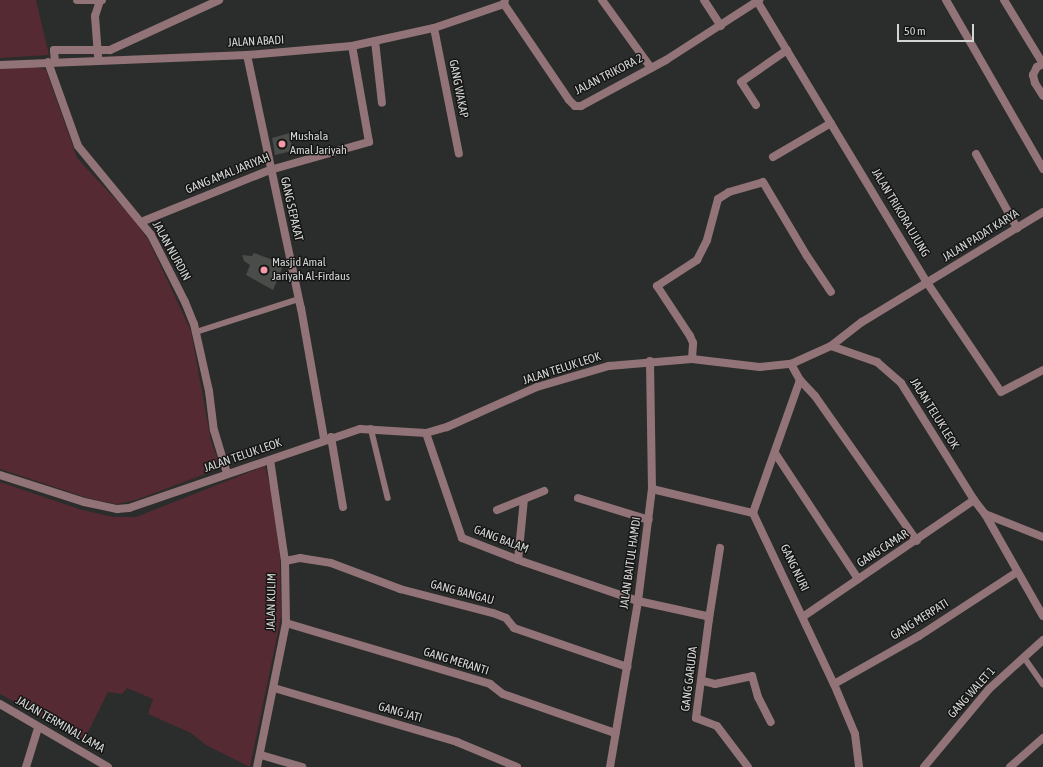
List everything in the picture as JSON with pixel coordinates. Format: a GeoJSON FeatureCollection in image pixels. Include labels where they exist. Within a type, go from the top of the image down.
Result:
{"type":"FeatureCollection","features":[{"type":"Feature","properties":{"kind":"street"},"geometry":{"type":"LineString","coordinates":[[77,0],[101,1],[95,16],[96,51],[100,60]]}},
{"type":"Feature","properties":{"kind":"street"},"geometry":{"type":"LineString","coordinates":[[96,51],[110,50],[219,0]]}},
{"type":"Feature","properties":{"kind":"street"},"geometry":{"type":"LineString","coordinates":[[602,0],[650,68]]}},
{"type":"Feature","properties":{"kind":"street"},"geometry":{"type":"LineString","coordinates":[[704,0],[721,26]]}},
{"type":"Feature","properties":{"kind":"street"},"geometry":{"type":"LineString","coordinates":[[946,0],[1043,169]]}},
{"type":"Feature","properties":{"kind":"street"},"geometry":{"type":"LineString","coordinates":[[1004,0],[1043,64],[1037,67],[1033,75],[1035,84],[1043,96]]}},
{"type":"Feature","properties":{"kind":"street","name":"JALAN TRIKORA 2"},"geometry":{"type":"LineString","coordinates":[[504,2],[569,100],[575,106],[581,106],[650,68],[721,26],[758,1]]}},
{"type":"Feature","properties":{"kind":"street","name":"JALAN TRIKORA UJUNG"},"geometry":{"type":"LineString","coordinates":[[758,1],[928,284],[1001,392],[1043,370]]}},
{"type":"Feature","properties":{"kind":"street","name":"JALAN ABADI"},"geometry":{"type":"LineString","coordinates":[[0,65],[247,55],[352,46],[434,28],[504,2]]}},
{"type":"Feature","properties":{"kind":"street","name":"GANG WAKAP"},"geometry":{"type":"LineString","coordinates":[[434,28],[459,154]]}},
{"type":"Feature","properties":{"kind":"street"},"geometry":{"type":"LineString","coordinates":[[375,41],[382,103]]}},
{"type":"Feature","properties":{"kind":"street","name":"GANG AMAL JARIYAH"},"geometry":{"type":"LineString","coordinates":[[141,222],[270,170],[370,142],[352,46]]}},
{"type":"Feature","properties":{"kind":"street","name":"JALAN NURDIN"},"geometry":{"type":"LineString","coordinates":[[96,51],[54,50],[51,62],[78,146],[141,222],[161,252],[196,332],[209,391],[214,430],[227,473]]}},
{"type":"Feature","properties":{"kind":"street"},"geometry":{"type":"LineString","coordinates":[[756,105],[741,82],[787,50]]}},
{"type":"Feature","properties":{"kind":"street","name":"GANG SEPAKAT"},"geometry":{"type":"LineString","coordinates":[[247,55],[270,170],[343,507]]}},
{"type":"Feature","properties":{"kind":"street"},"geometry":{"type":"LineString","coordinates":[[773,158],[831,123]]}},
{"type":"Feature","properties":{"kind":"street"},"geometry":{"type":"LineString","coordinates":[[976,154],[1017,228]]}},
{"type":"Feature","properties":{"kind":"street"},"geometry":{"type":"LineString","coordinates":[[692,359],[693,343],[690,336],[656,286],[697,260],[707,240],[718,199],[729,192],[764,182],[807,256],[832,292]]}},
{"type":"Feature","properties":{"kind":"street","name":"JALAN PADAT KARYA"},"geometry":{"type":"LineString","coordinates":[[831,346],[862,322],[928,284],[1043,212]]}},
{"type":"Feature","properties":{"kind":"street","name":"JALAN TELUK LEOK"},"geometry":{"type":"LineString","coordinates":[[0,475],[84,502],[117,509],[146,504],[227,473],[270,460],[328,438],[371,428],[426,433],[468,419],[537,387],[609,366],[650,361],[692,359],[760,367],[791,364],[831,346],[877,362],[901,383],[974,500],[985,514],[1043,616]]}},
{"type":"Feature","properties":{"kind":"street","name":"JALAN BAITUL HAMDI"},"geometry":{"type":"LineString","coordinates":[[610,767],[638,601],[649,520],[652,489],[650,361]]}},
{"type":"Feature","properties":{"kind":"street"},"geometry":{"type":"LineString","coordinates":[[791,364],[800,380],[815,396],[917,541]]}},
{"type":"Feature","properties":{"kind":"street"},"geometry":{"type":"LineString","coordinates":[[652,489],[753,513],[800,380]]}},
{"type":"Feature","properties":{"kind":"street","name":"GANG BALAM"},"geometry":{"type":"LineString","coordinates":[[426,433],[461,536],[518,560],[638,601]]}},
{"type":"Feature","properties":{"kind":"street"},"geometry":{"type":"LineString","coordinates":[[775,453],[858,579]]}},
{"type":"Feature","properties":{"kind":"street","name":"JALAN KULIM"},"geometry":{"type":"LineString","coordinates":[[257,767],[261,755],[286,623],[285,561],[270,460]]}},
{"type":"Feature","properties":{"kind":"street"},"geometry":{"type":"LineString","coordinates":[[497,510],[544,491]]}},
{"type":"Feature","properties":{"kind":"street"},"geometry":{"type":"LineString","coordinates":[[578,498],[649,520]]}},
{"type":"Feature","properties":{"kind":"street"},"geometry":{"type":"LineString","coordinates":[[518,560],[524,499]]}},
{"type":"Feature","properties":{"kind":"street","name":"GANG CAMAR"},"geometry":{"type":"LineString","coordinates":[[804,616],[917,541],[974,500]]}},
{"type":"Feature","properties":{"kind":"street","name":"GANG NURI"},"geometry":{"type":"LineString","coordinates":[[753,513],[804,616],[834,684],[854,734],[859,767]]}},
{"type":"Feature","properties":{"kind":"street"},"geometry":{"type":"LineString","coordinates":[[985,514],[1043,537]]}},
{"type":"Feature","properties":{"kind":"street","name":"GANG GARUDA"},"geometry":{"type":"LineString","coordinates":[[720,548],[709,619],[703,681],[696,718],[717,726],[748,767]]}},
{"type":"Feature","properties":{"kind":"street","name":"GANG BANGAU"},"geometry":{"type":"LineString","coordinates":[[285,561],[300,558],[330,563],[400,589],[493,613],[506,618],[514,628],[627,667]]}},
{"type":"Feature","properties":{"kind":"street","name":"GANG MERPATI"},"geometry":{"type":"LineString","coordinates":[[834,684],[919,636],[1017,572]]}},
{"type":"Feature","properties":{"kind":"street"},"geometry":{"type":"LineString","coordinates":[[638,601],[706,616],[709,619]]}},
{"type":"Feature","properties":{"kind":"street","name":"GANG MERANTI"},"geometry":{"type":"LineString","coordinates":[[286,623],[490,684],[503,694],[615,733]]}},
{"type":"Feature","properties":{"kind":"street","name":"GANG WALET 1"},"geometry":{"type":"LineString","coordinates":[[924,767],[989,689],[1043,640]]}},
{"type":"Feature","properties":{"kind":"street"},"geometry":{"type":"LineString","coordinates":[[703,681],[715,684],[752,676],[758,697],[771,722]]}},
{"type":"Feature","properties":{"kind":"street","name":"GANG JATI"},"geometry":{"type":"LineString","coordinates":[[274,688],[457,742],[517,767]]}},
{"type":"Feature","properties":{"kind":"street","name":"JALAN TERMINAL LAMA"},"geometry":{"type":"LineString","coordinates":[[0,704],[38,728],[108,767]]}},
{"type":"Feature","properties":{"kind":"street"},"geometry":{"type":"LineString","coordinates":[[26,767],[38,728]]}},
{"type":"Feature","properties":{"kind":"street"},"geometry":{"type":"LineString","coordinates":[[1010,767],[1043,738]]}},
{"type":"Feature","properties":{"kind":"street"},"geometry":{"type":"LineString","coordinates":[[261,755],[302,767]]}},
{"type":"Feature","properties":{"kind":"lane"},"geometry":{"type":"LineString","coordinates":[[196,332],[299,299]]}},
{"type":"Feature","properties":{"kind":"lane"},"geometry":{"type":"LineString","coordinates":[[371,428],[388,498]]}},
{"type":"Feature","properties":{"kind":"lane"},"geometry":{"type":"LineString","coordinates":[[1024,657],[1043,684]]}},
{"type":"Feature","properties":{"kind":"shaded area"},"geometry":{"type":"Polygon","coordinates":[[[0,0],[36,0],[49,55],[0,58],[0,0]]]}},
{"type":"Feature","properties":{"kind":"shaded area"},"geometry":{"type":"Polygon","coordinates":[[[35,66],[46,70],[77,158],[131,216],[149,241],[191,331],[211,441],[221,468],[136,500],[117,504],[91,499],[0,469],[0,69],[35,66]]]}},
{"type":"Feature","properties":{"kind":"shaded area"},"geometry":{"type":"Polygon","coordinates":[[[265,466],[272,495],[280,557],[281,617],[250,767],[206,745],[191,733],[148,714],[153,699],[127,688],[122,694],[108,692],[84,740],[0,694],[0,482],[79,509],[113,517],[136,517],[265,466]]]}},
{"type":"Feature","properties":{"kind":"building","name":"Mushala Amal Jariyah"},"geometry":{"type":"Polygon","coordinates":[[[290,133],[292,151],[275,155],[272,138],[290,133]]]}},
{"type":"Feature","properties":{"kind":"building","name":"Masjid Amal Jariyah Al-Firdaus"},"geometry":{"type":"Polygon","coordinates":[[[254,253],[284,264],[273,290],[246,275],[250,265],[244,261],[242,255],[252,256],[254,253]]]}},
{"type":"Feature","properties":{"kind":"place","name":"Mushala Amal Jariyah"},"geometry":{"type":"Point","coordinates":[282,144]}},
{"type":"Feature","properties":{"kind":"place","name":"Masjid Amal Jariyah Al-Firdaus"},"geometry":{"type":"Point","coordinates":[264,270]}}]}
